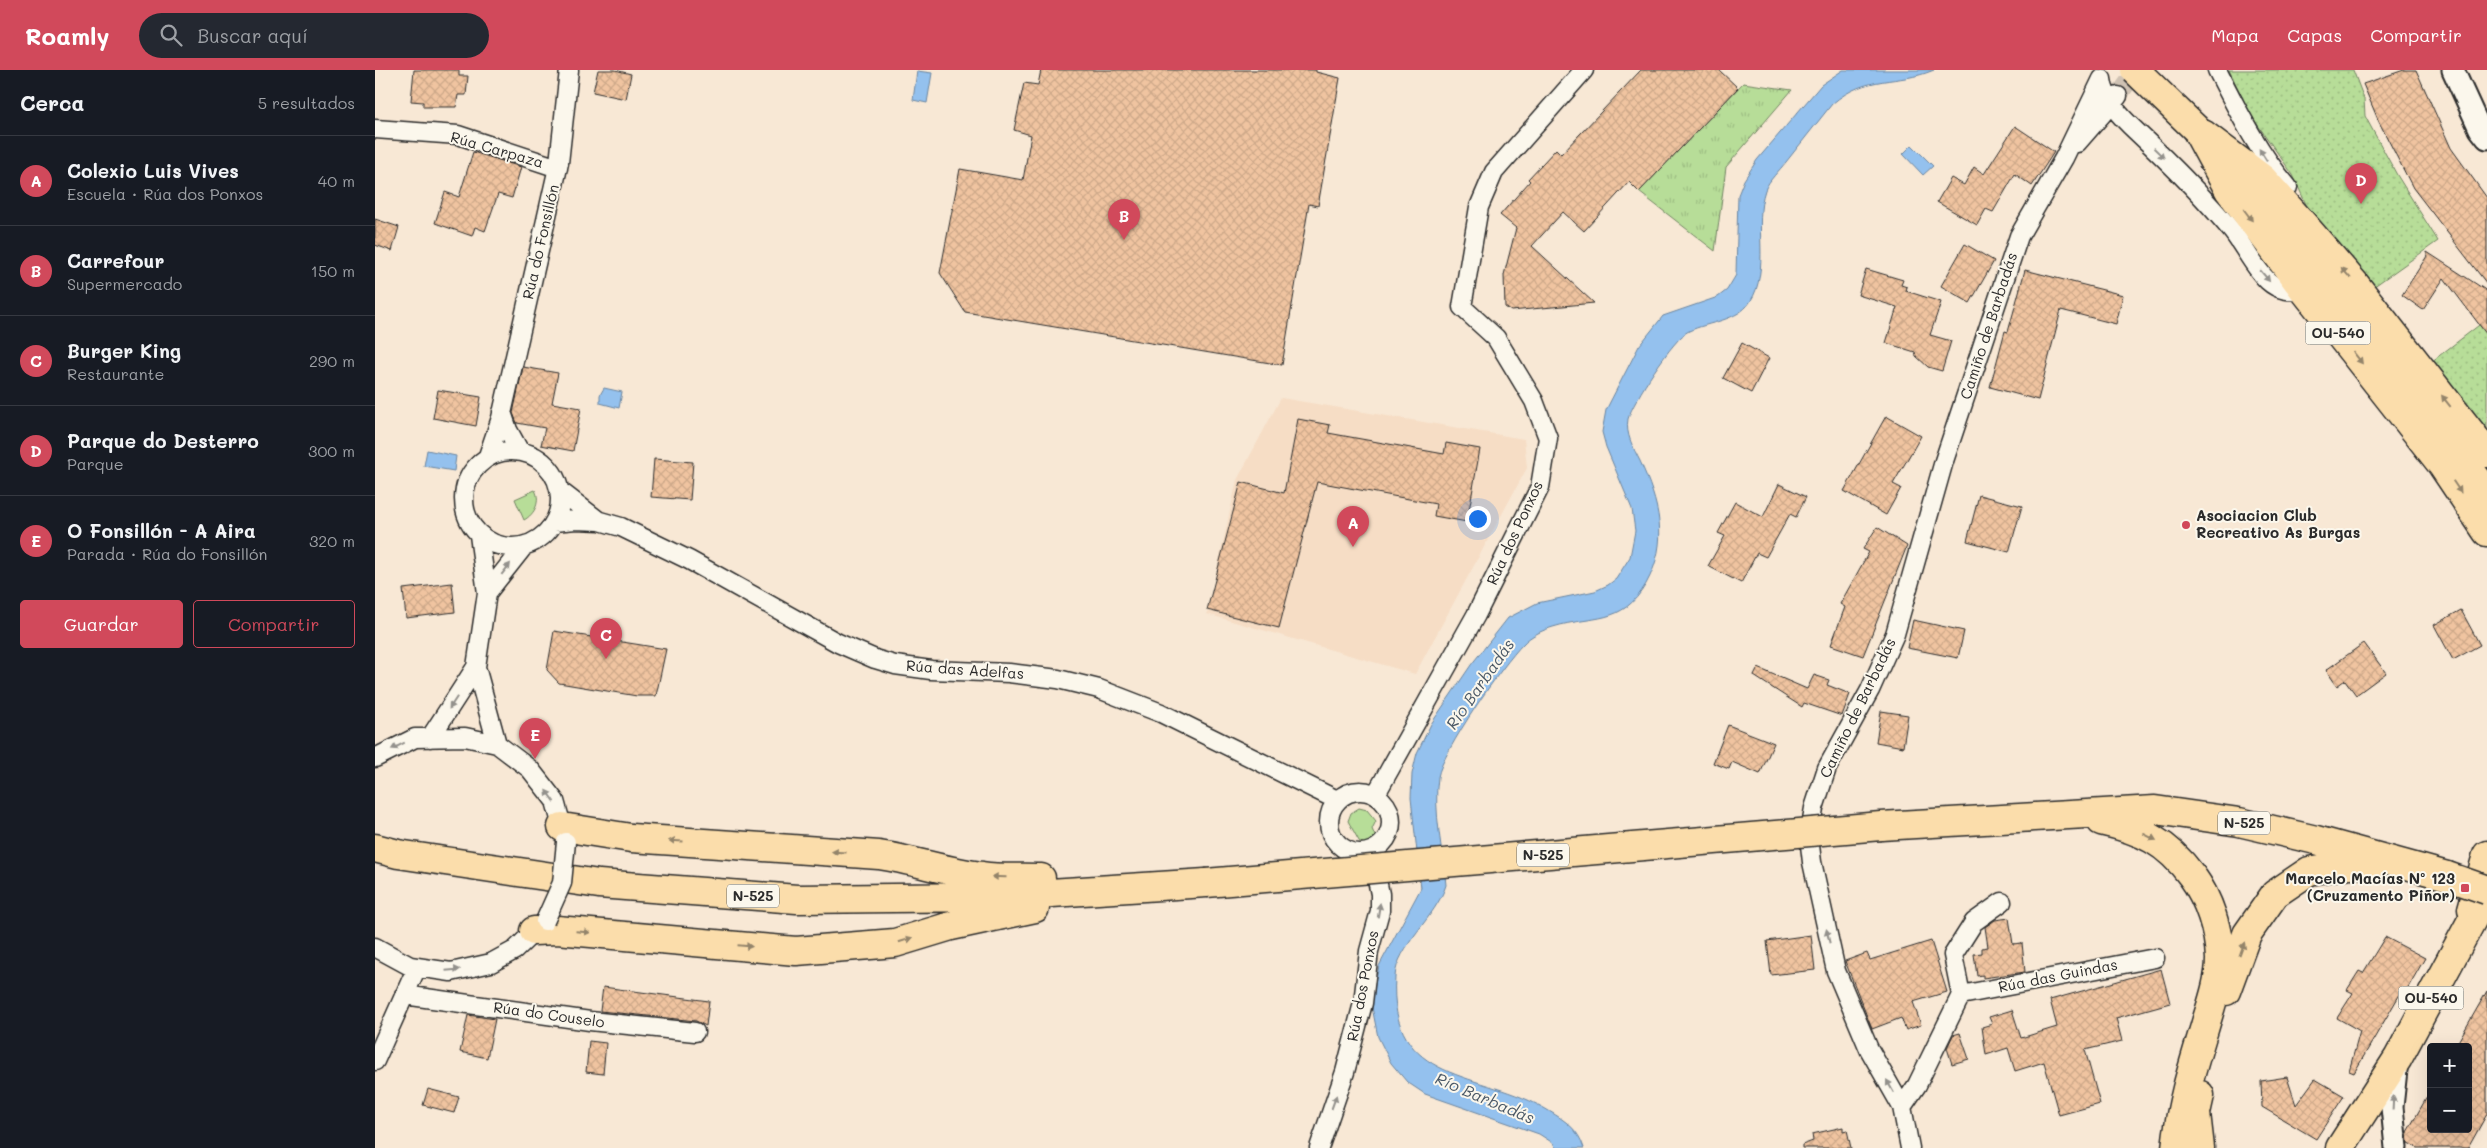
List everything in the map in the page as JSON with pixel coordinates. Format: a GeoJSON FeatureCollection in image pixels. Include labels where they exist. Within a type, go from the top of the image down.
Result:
{"type":"FeatureCollection","features":[{"type":"Feature","properties":{"kind":"main road","name":"OU-540"},"geometry":{"type":"LineString","coordinates":[[2139,72],[2196,129],[2269,210],[2487,492]]}},
{"type":"Feature","properties":{"kind":"main road","name":"OU-540"},"geometry":{"type":"LineString","coordinates":[[2196,129],[2263,179],[2355,284],[2478,436],[2487,453]]}},
{"type":"Feature","properties":{"kind":"main road","name":"OU-540"},"geometry":{"type":"LineString","coordinates":[[2196,129],[2229,190],[2303,290],[2442,465],[2487,532]]}},
{"type":"Feature","properties":{"kind":"main road","name":"N-525"},"geometry":{"type":"LineString","coordinates":[[375,848],[398,854],[599,884],[797,899],[989,897],[1206,883],[1881,826],[2155,810],[2239,822],[2413,865],[2487,891]]}},
{"type":"Feature","properties":{"kind":"main road"},"geometry":{"type":"LineString","coordinates":[[2070,814],[2131,828],[2157,840],[2181,861],[2201,888],[2216,928],[2220,960],[2213,996],[2192,1069],[2178,1143]]}},
{"type":"Feature","properties":{"kind":"main road"},"geometry":{"type":"LineString","coordinates":[[564,835],[879,855],[913,860],[950,870],[984,876],[1063,878],[1134,888]]}},
{"type":"Feature","properties":{"kind":"main road","name":"OU-540"},"geometry":{"type":"LineString","coordinates":[[2464,937],[2487,855]]}},
{"type":"Feature","properties":{"kind":"main road"},"geometry":{"type":"LineString","coordinates":[[2200,1148],[2196,1113],[2226,992],[2247,934],[2275,894],[2309,871],[2349,864],[2413,865]]}},
{"type":"Feature","properties":{"kind":"main road"},"geometry":{"type":"LineString","coordinates":[[540,926],[557,930],[796,951],[895,943],[951,926],[1134,888]]}},
{"type":"Feature","properties":{"kind":"main road","name":"OU-540"},"geometry":{"type":"LineString","coordinates":[[2340,1148],[2398,1058],[2487,891]]}},
{"type":"Feature","properties":{"kind":"main road","name":"OU-540"},"geometry":{"type":"LineString","coordinates":[[2464,937],[2487,910]]}},
{"type":"Feature","properties":{"kind":"street","name":"Rúa do Fonsillón"},"geometry":{"type":"LineString","coordinates":[[488,456],[502,412],[558,168],[569,70]]}},
{"type":"Feature","properties":{"kind":"street","name":"Rúa dos Ponxos"},"geometry":{"type":"LineString","coordinates":[[1376,794],[1476,615],[1540,487],[1548,438],[1537,407],[1496,338],[1462,307],[1479,207],[1495,172],[1584,70]]}},
{"type":"Feature","properties":{"kind":"street"},"geometry":{"type":"LineString","coordinates":[[2217,70],[2267,161],[2300,202],[2304,225]]}},
{"type":"Feature","properties":{"kind":"street"},"geometry":{"type":"LineString","coordinates":[[2453,70],[2480,129],[2487,138]]}},
{"type":"Feature","properties":{"kind":"street","name":"Camiño de Barbadás"},"geometry":{"type":"LineString","coordinates":[[1910,1148],[1902,1107],[1869,1049],[1836,971],[1812,862],[1809,837],[1814,808],[1827,768],[1870,690],[1895,634],[1944,462],[2019,236],[2063,158],[2102,79],[2106,94],[2115,99],[2101,118],[2063,158]]}},
{"type":"Feature","properties":{"kind":"street"},"geometry":{"type":"LineString","coordinates":[[2115,99],[2124,120]]}},
{"type":"Feature","properties":{"kind":"street"},"geometry":{"type":"LineString","coordinates":[[2101,118],[2115,115],[2124,120],[2182,174],[2233,232],[2266,279],[2278,289],[2303,290]]}},
{"type":"Feature","properties":{"kind":"street","name":"Rúa Carpaza"},"geometry":{"type":"LineString","coordinates":[[375,129],[458,135],[558,168]]}},
{"type":"Feature","properties":{"kind":"street"},"geometry":{"type":"LineString","coordinates":[[502,412],[519,450]]}},
{"type":"Feature","properties":{"kind":"street"},"geometry":{"type":"LineString","coordinates":[[479,535],[493,543],[509,547],[525,545],[542,537],[554,522],[559,511],[557,479],[548,465],[535,456],[519,450],[503,451],[488,456],[476,466],[468,478],[463,493],[467,516],[479,535],[487,593],[476,667],[497,744]]}},
{"type":"Feature","properties":{"kind":"street","name":"Rúa das Adelfas"},"geometry":{"type":"LineString","coordinates":[[559,490],[600,521]]}},
{"type":"Feature","properties":{"kind":"street","name":"Rúa das Adelfas"},"geometry":{"type":"LineString","coordinates":[[554,522],[576,520],[600,521],[621,527],[689,560],[822,634],[875,659],[895,665],[939,671],[1009,673],[1058,679],[1099,689],[1161,713],[1337,800]]}},
{"type":"Feature","properties":{"kind":"street"},"geometry":{"type":"LineString","coordinates":[[487,593],[525,545]]}},
{"type":"Feature","properties":{"kind":"street"},"geometry":{"type":"LineString","coordinates":[[430,738],[476,667]]}},
{"type":"Feature","properties":{"kind":"street"},"geometry":{"type":"LineString","coordinates":[[375,947],[410,966],[451,972],[491,963],[515,950],[540,926],[562,883],[564,835],[555,801],[530,769],[497,744],[465,737],[415,738],[376,757]]}},
{"type":"Feature","properties":{"kind":"street"},"geometry":{"type":"LineString","coordinates":[[1352,791],[1368,791],[1376,794],[1389,809],[1391,829],[1387,838],[1371,851],[1350,851],[1341,846],[1334,839],[1329,819],[1337,800],[1352,791]]}},
{"type":"Feature","properties":{"kind":"street","name":"Rúa dos Ponxos"},"geometry":{"type":"LineString","coordinates":[[1319,1148],[1345,1072],[1360,1012],[1369,951],[1380,911],[1381,894],[1371,851]]}},
{"type":"Feature","properties":{"kind":"street"},"geometry":{"type":"LineString","coordinates":[[1902,1107],[1917,1085],[1961,995],[1953,954],[1973,922],[2003,902]]}},
{"type":"Feature","properties":{"kind":"street","name":"Rúa das Guindas"},"geometry":{"type":"LineString","coordinates":[[1961,995],[2155,958]]}},
{"type":"Feature","properties":{"kind":"street"},"geometry":{"type":"LineString","coordinates":[[375,1061],[417,967]]}},
{"type":"Feature","properties":{"kind":"street","name":"Rúa do Couselo"},"geometry":{"type":"LineString","coordinates":[[404,995],[590,1021],[695,1032]]}},
{"type":"Feature","properties":{"kind":"street"},"geometry":{"type":"LineString","coordinates":[[2396,1148],[2392,1107],[2398,1058]]}},
{"type":"Feature","properties":{"kind":"shaded area"},"geometry":{"type":"Polygon","coordinates":[[[1281,398],[1524,439],[1527,468],[1415,674],[1207,614],[1237,480],[1281,398]]]}},
{"type":"Feature","properties":{"kind":"green space"},"geometry":{"type":"Polygon","coordinates":[[[2229,70],[2353,70],[2364,99],[2365,116],[2397,175],[2438,241],[2373,287],[2319,234],[2293,175],[2250,114],[2229,70]]]}},
{"type":"Feature","properties":{"kind":"green space"},"geometry":{"type":"Polygon","coordinates":[[[1743,83],[1792,90],[1726,167],[1715,251],[1639,192],[1743,83]]]}},
{"type":"Feature","properties":{"kind":"green space"},"geometry":{"type":"Polygon","coordinates":[[[2487,319],[2487,434],[2431,362],[2487,319]]]}},
{"type":"Feature","properties":{"kind":"green space"},"geometry":{"type":"Polygon","coordinates":[[[535,490],[537,494],[536,507],[524,520],[515,499],[535,490]]]}},
{"type":"Feature","properties":{"kind":"green space"},"geometry":{"type":"Polygon","coordinates":[[[1359,808],[1367,810],[1376,821],[1372,829],[1377,841],[1375,844],[1367,846],[1359,841],[1348,821],[1351,813],[1359,808]]]}},
{"type":"Feature","properties":{"kind":"water","name":"Río Barbadás"},"geometry":{"type":"Polygon","coordinates":[[[1843,70],[1934,70],[1907,78],[1870,84],[1845,94],[1832,104],[1769,183],[1765,190],[1762,204],[1760,276],[1750,302],[1745,308],[1730,317],[1689,331],[1682,336],[1654,371],[1637,399],[1628,419],[1629,436],[1647,477],[1657,507],[1659,522],[1658,553],[1646,584],[1627,607],[1616,613],[1605,617],[1553,627],[1526,641],[1502,670],[1461,729],[1450,748],[1438,777],[1438,818],[1446,885],[1434,908],[1402,954],[1397,966],[1395,977],[1397,1013],[1407,1038],[1423,1057],[1444,1070],[1523,1098],[1549,1111],[1571,1126],[1584,1148],[1556,1148],[1553,1143],[1539,1134],[1425,1094],[1407,1082],[1391,1063],[1378,1037],[1371,1002],[1379,966],[1421,888],[1411,798],[1412,774],[1417,753],[1431,724],[1471,665],[1508,618],[1537,603],[1595,591],[1608,585],[1616,579],[1630,557],[1635,531],[1632,509],[1606,447],[1602,432],[1606,410],[1639,346],[1663,316],[1718,297],[1727,290],[1736,275],[1738,195],[1744,180],[1757,160],[1821,85],[1843,70]]]}},
{"type":"Feature","properties":{"kind":"water"},"geometry":{"type":"Polygon","coordinates":[[[917,71],[932,73],[927,103],[913,100],[917,71]]]}},
{"type":"Feature","properties":{"kind":"water"},"geometry":{"type":"Polygon","coordinates":[[[1912,145],[1933,166],[1923,175],[1903,154],[1912,145]]]}},
{"type":"Feature","properties":{"kind":"water"},"geometry":{"type":"Polygon","coordinates":[[[604,388],[622,392],[619,408],[600,403],[600,395],[604,388]]]}},
{"type":"Feature","properties":{"kind":"water"},"geometry":{"type":"Polygon","coordinates":[[[427,450],[456,456],[454,471],[424,466],[427,450]]]}},
{"type":"Feature","properties":{"kind":"building"},"geometry":{"type":"Polygon","coordinates":[[[414,70],[459,70],[459,76],[468,76],[466,95],[458,95],[456,107],[423,107],[423,102],[411,101],[414,70]]]}},
{"type":"Feature","properties":{"kind":"building"},"geometry":{"type":"Polygon","coordinates":[[[598,70],[615,70],[631,74],[626,99],[593,92],[598,70]]]}},
{"type":"Feature","properties":{"kind":"building"},"geometry":{"type":"Polygon","coordinates":[[[1041,70],[1316,70],[1316,72],[1340,78],[1318,206],[1309,204],[1282,365],[965,312],[940,273],[960,169],[1023,180],[1031,135],[1014,130],[1024,83],[1038,85],[1041,70]]]}},
{"type":"Feature","properties":{"kind":"building"},"geometry":{"type":"Polygon","coordinates":[[[1641,70],[1719,70],[1738,88],[1639,192],[1629,182],[1584,231],[1563,212],[1532,246],[1594,303],[1511,311],[1505,307],[1504,275],[1516,228],[1500,215],[1530,181],[1528,179],[1556,149],[1561,154],[1641,70]]]}},
{"type":"Feature","properties":{"kind":"building"},"geometry":{"type":"Polygon","coordinates":[[[2404,70],[2416,70],[2451,148],[2487,198],[2487,284],[2413,188],[2379,122],[2363,84],[2404,70]]]}},
{"type":"Feature","properties":{"kind":"building"},"geometry":{"type":"Polygon","coordinates":[[[2015,126],[2054,152],[2032,186],[2015,174],[1993,212],[1986,209],[1977,225],[1937,202],[1951,178],[1964,185],[1974,167],[1984,174],[2015,126]]]}},
{"type":"Feature","properties":{"kind":"building"},"geometry":{"type":"Polygon","coordinates":[[[473,152],[521,167],[512,198],[498,194],[485,231],[475,227],[472,236],[435,223],[445,192],[459,197],[473,152]]]}},
{"type":"Feature","properties":{"kind":"building"},"geometry":{"type":"Polygon","coordinates":[[[375,219],[399,227],[392,251],[375,245],[375,219]]]}},
{"type":"Feature","properties":{"kind":"building"},"geometry":{"type":"Polygon","coordinates":[[[1965,244],[1994,261],[1970,303],[1941,286],[1965,244]]]}},
{"type":"Feature","properties":{"kind":"building"},"geometry":{"type":"Polygon","coordinates":[[[2427,252],[2487,291],[2487,335],[2444,278],[2423,310],[2402,295],[2427,256],[2427,252]]]}},
{"type":"Feature","properties":{"kind":"building"},"geometry":{"type":"Polygon","coordinates":[[[1866,269],[1903,280],[1901,285],[1907,287],[1906,291],[1941,302],[1930,335],[1951,341],[1942,371],[1928,367],[1916,356],[1915,352],[1886,343],[1897,307],[1858,295],[1866,269]]]}},
{"type":"Feature","properties":{"kind":"building"},"geometry":{"type":"Polygon","coordinates":[[[2025,270],[2123,295],[2116,324],[2061,310],[2038,400],[1990,387],[2005,331],[2008,332],[2025,270]]]}},
{"type":"Feature","properties":{"kind":"building"},"geometry":{"type":"Polygon","coordinates":[[[1742,343],[1769,358],[1751,393],[1723,378],[1742,343]]]}},
{"type":"Feature","properties":{"kind":"building"},"geometry":{"type":"Polygon","coordinates":[[[523,367],[558,373],[552,403],[581,408],[573,451],[541,445],[545,428],[517,423],[513,413],[523,367]]]}},
{"type":"Feature","properties":{"kind":"building"},"geometry":{"type":"Polygon","coordinates":[[[438,390],[481,397],[476,426],[433,418],[438,390]]]}},
{"type":"Feature","properties":{"kind":"building"},"geometry":{"type":"Polygon","coordinates":[[[1886,416],[1921,436],[1893,484],[1901,488],[1886,515],[1844,491],[1886,416]]]}},
{"type":"Feature","properties":{"kind":"building"},"geometry":{"type":"Polygon","coordinates":[[[1298,419],[1330,425],[1328,433],[1444,454],[1446,443],[1480,449],[1467,522],[1434,516],[1436,504],[1317,482],[1279,628],[1207,610],[1241,482],[1284,493],[1298,419]]]}},
{"type":"Feature","properties":{"kind":"building"},"geometry":{"type":"Polygon","coordinates":[[[654,459],[693,462],[690,500],[651,497],[654,459]]]}},
{"type":"Feature","properties":{"kind":"building"},"geometry":{"type":"Polygon","coordinates":[[[1779,484],[1806,497],[1796,517],[1790,514],[1766,557],[1757,553],[1741,583],[1708,566],[1725,536],[1718,533],[1735,502],[1763,517],[1779,484]]]}},
{"type":"Feature","properties":{"kind":"building"},"geometry":{"type":"Polygon","coordinates":[[[1979,495],[2022,506],[2009,552],[1967,541],[1979,495]]]}},
{"type":"Feature","properties":{"kind":"building"},"geometry":{"type":"Polygon","coordinates":[[[1877,527],[1907,546],[1863,656],[1831,645],[1845,607],[1840,604],[1869,552],[1863,549],[1877,527]]]}},
{"type":"Feature","properties":{"kind":"building"},"geometry":{"type":"Polygon","coordinates":[[[452,583],[455,612],[406,618],[403,589],[452,583]]]}},
{"type":"Feature","properties":{"kind":"building"},"geometry":{"type":"Polygon","coordinates":[[[2461,610],[2480,645],[2453,660],[2434,625],[2461,610]]]}},
{"type":"Feature","properties":{"kind":"building"},"geometry":{"type":"Polygon","coordinates":[[[1913,620],[1964,631],[1958,658],[1907,648],[1913,620]]]}},
{"type":"Feature","properties":{"kind":"building"},"geometry":{"type":"Polygon","coordinates":[[[554,631],[666,649],[656,696],[637,696],[559,683],[547,670],[554,631]]]}},
{"type":"Feature","properties":{"kind":"building"},"geometry":{"type":"Polygon","coordinates":[[[2364,643],[2386,673],[2356,695],[2345,680],[2337,686],[2326,670],[2364,643]]]}},
{"type":"Feature","properties":{"kind":"building"},"geometry":{"type":"Polygon","coordinates":[[[1758,668],[1807,689],[1814,675],[1829,680],[1827,685],[1850,694],[1842,716],[1804,703],[1802,707],[1754,676],[1758,668]]]}},
{"type":"Feature","properties":{"kind":"building"},"geometry":{"type":"Polygon","coordinates":[[[1881,711],[1908,715],[1903,747],[1876,742],[1881,711]]]}},
{"type":"Feature","properties":{"kind":"building"},"geometry":{"type":"Polygon","coordinates":[[[1728,725],[1774,743],[1760,774],[1732,762],[1729,769],[1713,763],[1728,725]]]}},
{"type":"Feature","properties":{"kind":"building"},"geometry":{"type":"Polygon","coordinates":[[[2009,918],[2013,944],[2022,943],[2025,972],[1983,978],[1983,975],[1977,976],[1974,954],[1982,953],[1982,948],[1988,947],[1985,927],[1995,920],[2009,918]]]}},
{"type":"Feature","properties":{"kind":"building"},"geometry":{"type":"Polygon","coordinates":[[[1811,935],[1815,970],[1771,975],[1767,941],[1811,935]]]}},
{"type":"Feature","properties":{"kind":"building"},"geometry":{"type":"Polygon","coordinates":[[[2385,937],[2425,958],[2406,991],[2403,989],[2354,1073],[2349,1071],[2360,1031],[2337,1018],[2353,993],[2347,990],[2359,971],[2363,973],[2385,937]]]}},
{"type":"Feature","properties":{"kind":"building"},"geometry":{"type":"Polygon","coordinates":[[[1931,941],[1947,992],[1913,1002],[1921,1025],[1906,1030],[1901,1018],[1872,1029],[1845,961],[1867,953],[1870,960],[1931,941]]]}},
{"type":"Feature","properties":{"kind":"building"},"geometry":{"type":"Polygon","coordinates":[[[2161,969],[2170,1003],[2116,1018],[2122,1041],[2085,1050],[2100,1104],[2059,1115],[2044,1062],[2015,1071],[2008,1048],[1986,1055],[1982,1027],[1992,1024],[1989,1017],[2012,1010],[2021,1038],[2057,1027],[2050,1000],[2161,969]]]}},
{"type":"Feature","properties":{"kind":"building"},"geometry":{"type":"Polygon","coordinates":[[[603,987],[709,1001],[706,1026],[696,1021],[600,1011],[603,987]]]}},
{"type":"Feature","properties":{"kind":"building"},"geometry":{"type":"Polygon","coordinates":[[[2487,991],[2487,1114],[2468,1148],[2418,1148],[2408,1143],[2407,1132],[2427,1097],[2427,1133],[2472,1133],[2472,1043],[2457,1043],[2487,991]]]}},
{"type":"Feature","properties":{"kind":"building"},"geometry":{"type":"Polygon","coordinates":[[[468,1015],[495,1019],[487,1058],[460,1052],[468,1015]]]}},
{"type":"Feature","properties":{"kind":"building"},"geometry":{"type":"Polygon","coordinates":[[[1960,1033],[1969,1059],[1952,1064],[1947,1048],[1953,1035],[1960,1033]]]}},
{"type":"Feature","properties":{"kind":"building"},"geometry":{"type":"Polygon","coordinates":[[[589,1041],[606,1043],[603,1074],[586,1072],[589,1041]]]}},
{"type":"Feature","properties":{"kind":"building"},"geometry":{"type":"Polygon","coordinates":[[[2287,1077],[2296,1105],[2315,1079],[2344,1096],[2316,1139],[2262,1107],[2261,1081],[2287,1077]]]}},
{"type":"Feature","properties":{"kind":"building"},"geometry":{"type":"Polygon","coordinates":[[[428,1089],[459,1097],[454,1113],[423,1105],[428,1089]]]}},
{"type":"Feature","properties":{"kind":"building"},"geometry":{"type":"Polygon","coordinates":[[[1843,1127],[1843,1131],[1847,1130],[1851,1148],[1802,1148],[1802,1145],[1813,1141],[1812,1134],[1843,1127]]]}},
{"type":"Feature","properties":{"kind":"tunnel"},"geometry":{"type":"LineString","coordinates":[[2118,96],[2137,70]]}},
{"type":"Feature","properties":{"kind":"place","name":"Parque do Desterro"},"geometry":{"type":"Point","coordinates":[2361,204]}},
{"type":"Feature","properties":{"kind":"place","name":"Carrefour"},"geometry":{"type":"Point","coordinates":[1124,240]}},
{"type":"Feature","properties":{"kind":"place","name":"Asociacion Club Recreativo As Burgas"},"geometry":{"type":"Point","coordinates":[2186,525]}},
{"type":"Feature","properties":{"kind":"place","name":"Colexio Luis Vives"},"geometry":{"type":"Point","coordinates":[1353,547]}},
{"type":"Feature","properties":{"kind":"place","name":"Burger King"},"geometry":{"type":"Point","coordinates":[606,659]}},
{"type":"Feature","properties":{"kind":"place","name":"O Fonsillón - A Aira"},"geometry":{"type":"Point","coordinates":[535,759]}},
{"type":"Feature","properties":{"kind":"place","name":"Marcelo Macías Nº 123 (Cruzamento Piñor)"},"geometry":{"type":"Point","coordinates":[2465,888]}}]}
